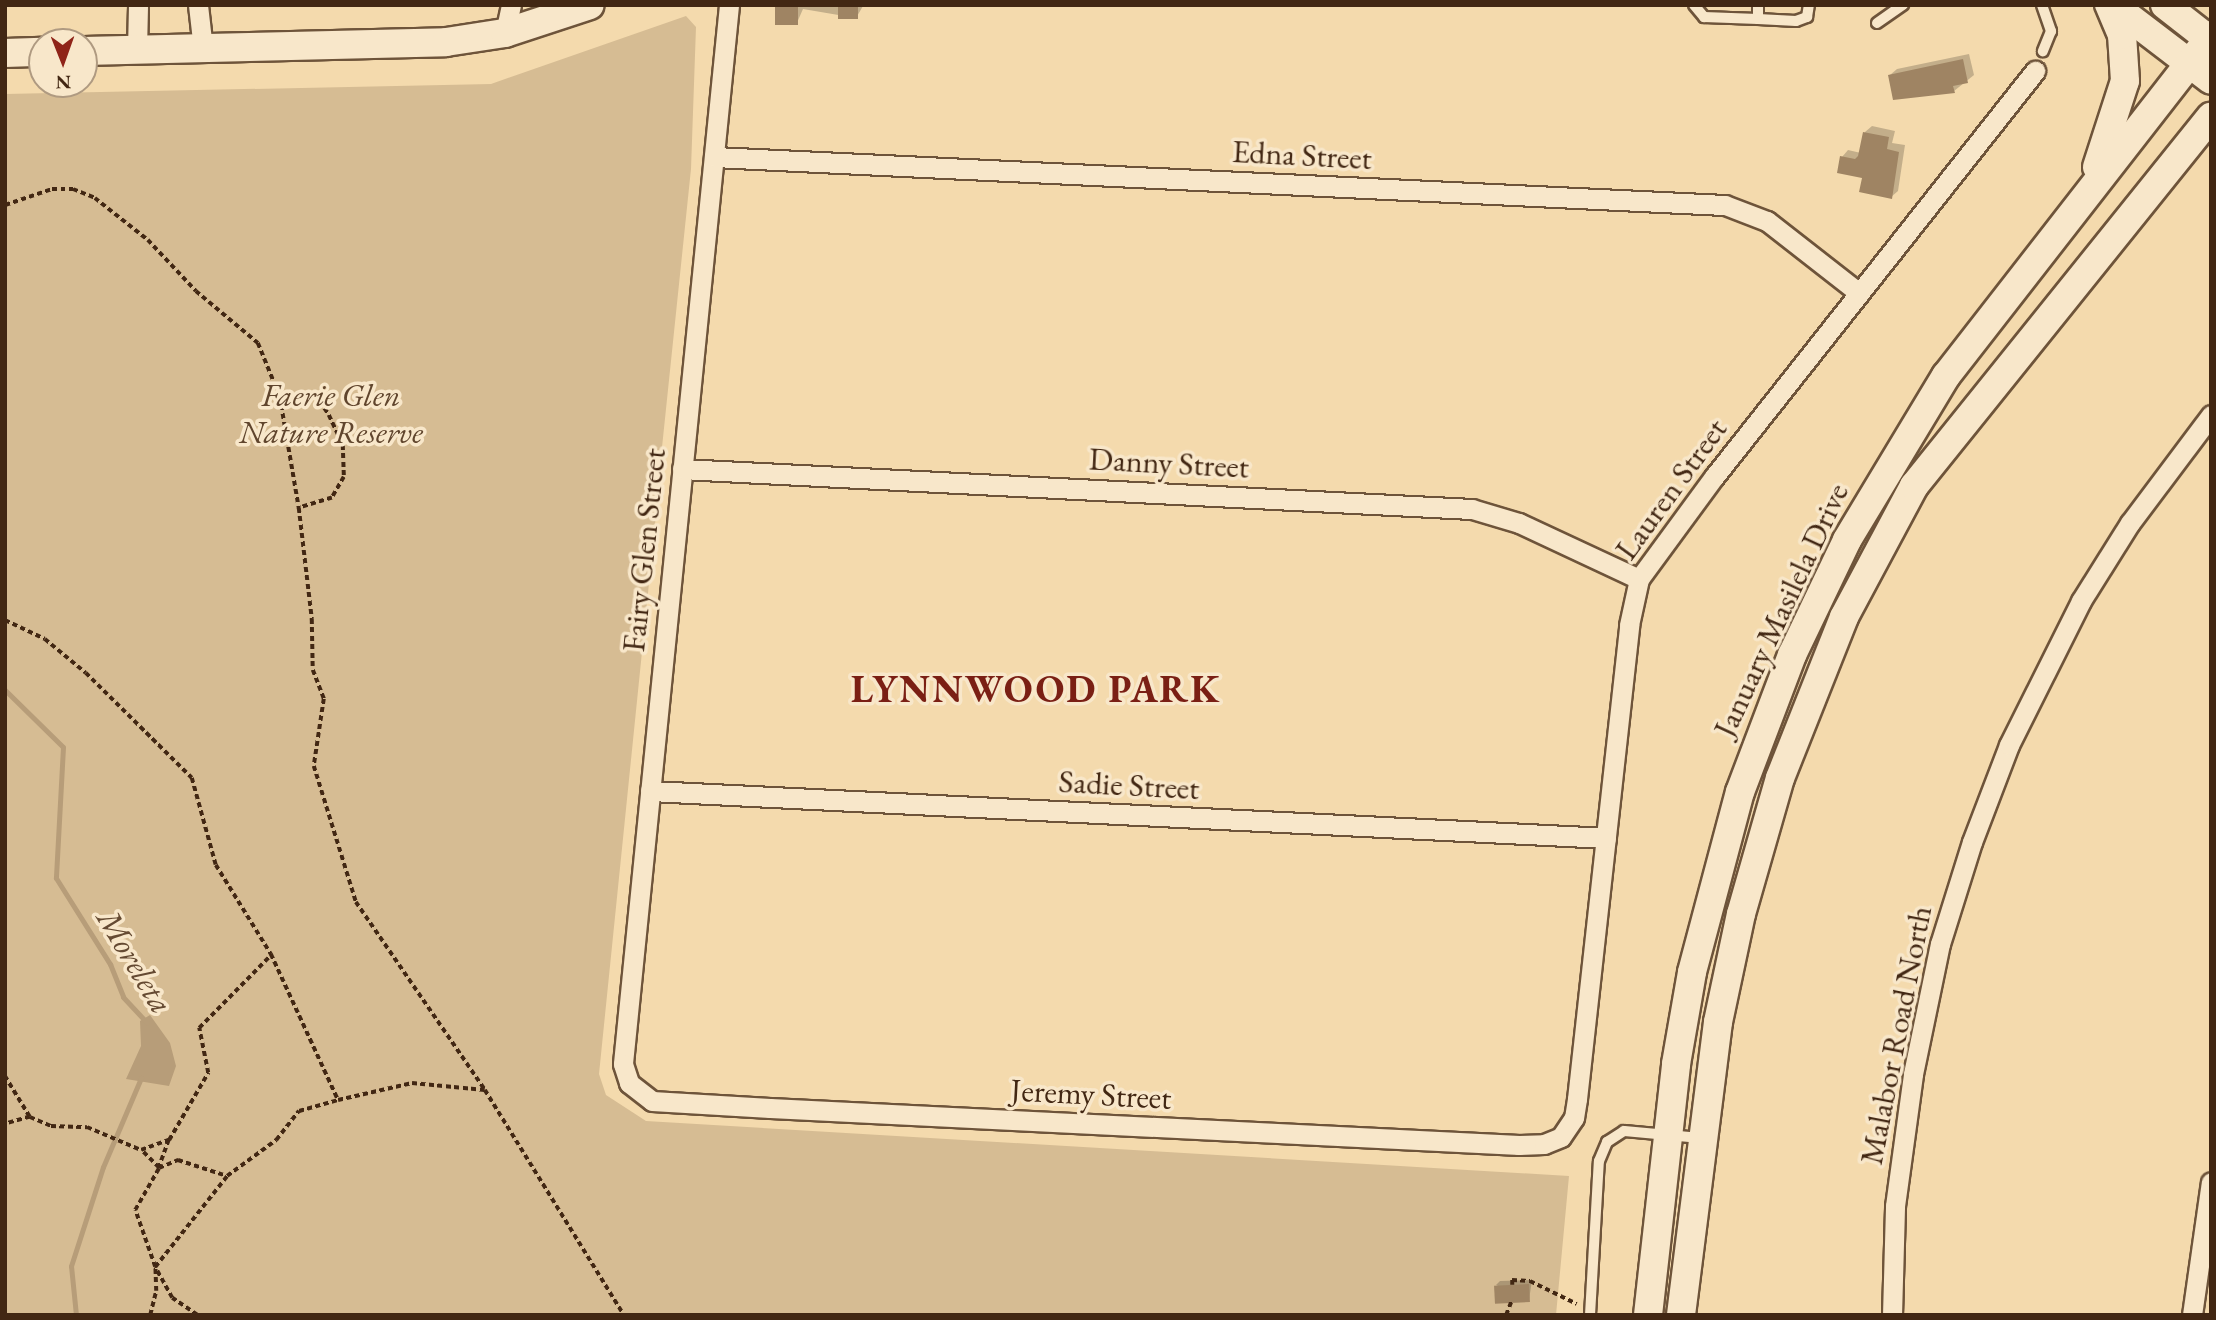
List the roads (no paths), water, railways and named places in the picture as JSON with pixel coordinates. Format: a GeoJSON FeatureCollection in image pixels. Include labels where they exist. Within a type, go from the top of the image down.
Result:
{"type":"FeatureCollection","features":[{"type":"Feature","properties":{"kind":"main road"},"geometry":{"type":"LineString","coordinates":[[98,51],[446,42],[505,33],[558,11],[590,5]]}},
{"type":"Feature","properties":{"kind":"main road"},"geometry":{"type":"LineString","coordinates":[[2111,5],[2200,71]]}},
{"type":"Feature","properties":{"kind":"main road"},"geometry":{"type":"LineString","coordinates":[[2087,193],[2118,113],[2125,81],[2122,35],[2111,5]]}},
{"type":"Feature","properties":{"kind":"main road"},"geometry":{"type":"LineString","coordinates":[[2165,5],[2210,38]]}},
{"type":"Feature","properties":{"kind":"main road","name":"January Masilela Drive"},"geometry":{"type":"LineString","coordinates":[[1647,1315],[1667,1136],[1685,1010],[1710,896],[1748,769],[1792,654],[1847,540],[1914,424],[2009,290],[2087,193],[2200,71],[2210,38]]}},
{"type":"Feature","properties":{"kind":"main road"},"geometry":{"type":"LineString","coordinates":[[5,52],[28,52]]}},
{"type":"Feature","properties":{"kind":"main road","name":"January Masilela Drive"},"geometry":{"type":"LineString","coordinates":[[1681,1315],[1723,990],[1766,828],[1808,701],[1864,573],[1914,486],[2211,117]]}},
{"type":"Feature","properties":{"kind":"street"},"geometry":{"type":"LineString","coordinates":[[137,50],[138,5]]}},
{"type":"Feature","properties":{"kind":"street"},"geometry":{"type":"LineString","coordinates":[[198,5],[204,48]]}},
{"type":"Feature","properties":{"kind":"street"},"geometry":{"type":"LineString","coordinates":[[505,33],[511,5]]}},
{"type":"Feature","properties":{"kind":"street","name":"Fairy Glen Street"},"geometry":{"type":"LineString","coordinates":[[640,1096],[626,1079],[623,1064],[729,5]]}},
{"type":"Feature","properties":{"kind":"street","name":"Lauren Street"},"geometry":{"type":"LineString","coordinates":[[1541,1145],[1561,1137],[1574,1118],[1629,625],[1639,579],[1858,293],[2035,71]]}},
{"type":"Feature","properties":{"kind":"street","name":"Edna Street"},"geometry":{"type":"LineString","coordinates":[[714,157],[1725,205],[1767,221],[1858,293]]}},
{"type":"Feature","properties":{"kind":"street","name":"Malabor Road North"},"geometry":{"type":"LineString","coordinates":[[1892,1315],[1895,1206],[1919,1038],[1940,944],[1972,842],[2009,745],[2081,601],[2130,523],[2211,415]]}},
{"type":"Feature","properties":{"kind":"street","name":"Danny Street"},"geometry":{"type":"LineString","coordinates":[[682,470],[1472,509],[1519,523],[1639,579]]}},
{"type":"Feature","properties":{"kind":"street","name":"Sadie Street"},"geometry":{"type":"LineString","coordinates":[[650,791],[1606,838]]}},
{"type":"Feature","properties":{"kind":"street","name":"Jeremy Street"},"geometry":{"type":"LineString","coordinates":[[640,1096],[677,1104],[1541,1145]]}},
{"type":"Feature","properties":{"kind":"street"},"geometry":{"type":"LineString","coordinates":[[2192,1315],[2211,1182]]}},
{"type":"Feature","properties":{"kind":"lane"},"geometry":{"type":"LineString","coordinates":[[1694,5],[1704,17],[1801,21],[1809,13],[1809,5]]}},
{"type":"Feature","properties":{"kind":"lane"},"geometry":{"type":"LineString","coordinates":[[1758,5],[1758,19]]}},
{"type":"Feature","properties":{"kind":"lane"},"geometry":{"type":"LineString","coordinates":[[1877,23],[1903,5]]}},
{"type":"Feature","properties":{"kind":"lane"},"geometry":{"type":"LineString","coordinates":[[2042,5],[2051,31],[2043,51]]}},
{"type":"Feature","properties":{"kind":"lane"},"geometry":{"type":"LineString","coordinates":[[1590,1314],[1602,1151],[1613,1136],[1624,1131],[1702,1138]]}},
{"type":"Feature","properties":{"kind":"waterway","name":"Moreleta"},"geometry":{"type":"LineString","coordinates":[[5,690],[63,747],[56,878],[110,964],[123,997],[147,1023]]}},
{"type":"Feature","properties":{"kind":"waterway","name":"Moreleta"},"geometry":{"type":"LineString","coordinates":[[76,1315],[71,1266],[103,1167],[141,1078]]}},
{"type":"Feature","properties":{"kind":"district","name":"LYNNWOOD PARK"},"geometry":{"type":"Point","coordinates":[1036,689]}},
{"type":"Feature","properties":{"kind":"park label","name":"Faerie Glen Nature Reserve"},"geometry":{"type":"Point","coordinates":[331,414]}}]}
